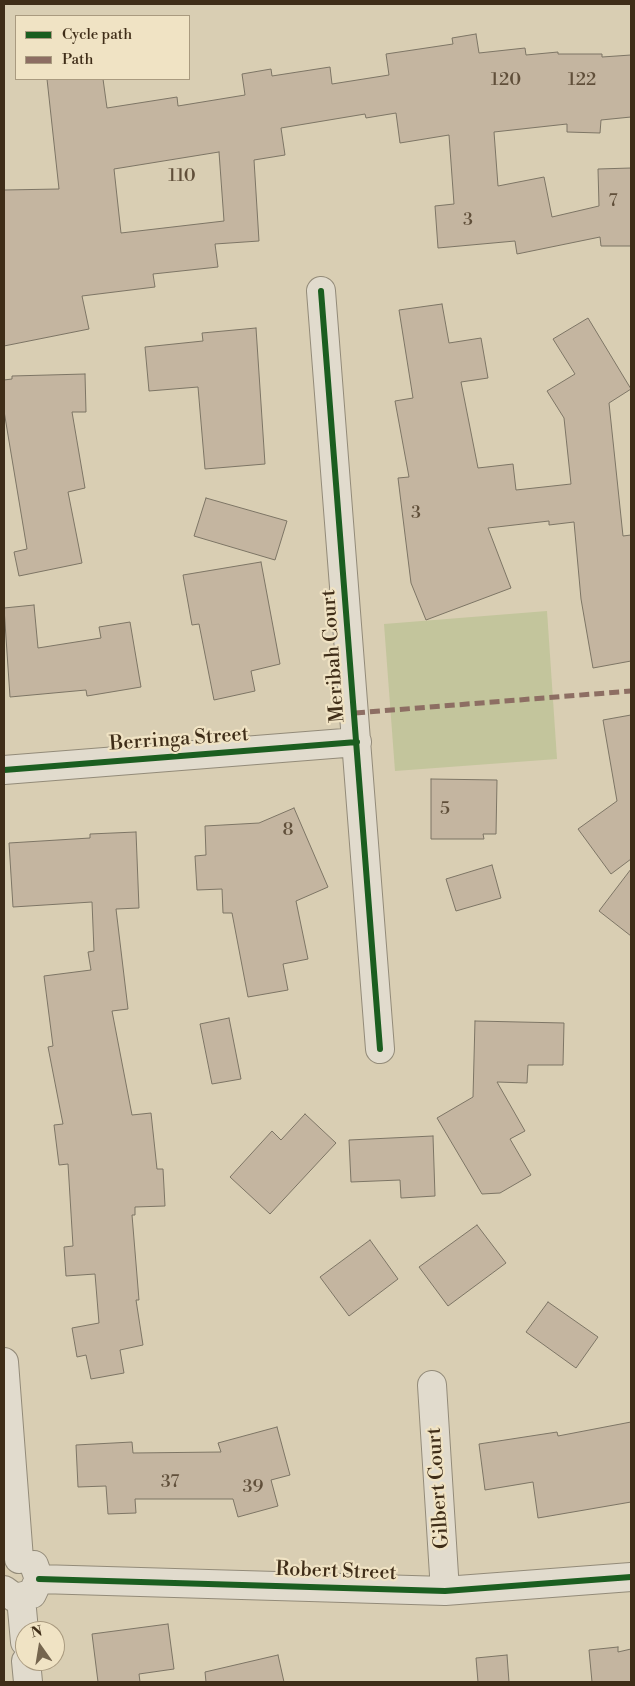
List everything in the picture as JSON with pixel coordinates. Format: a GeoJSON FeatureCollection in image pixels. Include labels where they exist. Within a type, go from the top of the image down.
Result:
{"type":"FeatureCollection","features":[{"type":"Feature","properties":{"kind":"street","name":"Meribah Court"},"geometry":{"type":"LineString","coordinates":[[321,291],[380,1049]]}},
{"type":"Feature","properties":{"kind":"street","name":"Berringa Street"},"geometry":{"type":"LineString","coordinates":[[4,770],[357,742]]}},
{"type":"Feature","properties":{"kind":"street"},"geometry":{"type":"LineString","coordinates":[[4,1362],[11,1563],[31,1562],[39,1573],[21,1589],[23,1621]]}},
{"type":"Feature","properties":{"kind":"street","name":"Gilbert Court"},"geometry":{"type":"LineString","coordinates":[[432,1385],[445,1591]]}},
{"type":"Feature","properties":{"kind":"street","name":"Robert Street"},"geometry":{"type":"LineString","coordinates":[[21,1589],[445,1591],[631,1577]]}},
{"type":"Feature","properties":{"kind":"green space"},"geometry":{"type":"Polygon","coordinates":[[[547,611],[557,759],[395,771],[384,624],[547,611]]]}},
{"type":"Feature","properties":{"kind":"building"},"geometry":{"type":"Polygon","coordinates":[[[476,34],[479,53],[525,48],[526,55],[558,52],[558,54],[602,54],[602,57],[631,55],[631,117],[601,120],[600,133],[567,132],[567,124],[494,132],[498,186],[544,177],[552,217],[599,206],[598,169],[631,168],[631,246],[601,246],[600,237],[517,254],[515,241],[438,248],[435,206],[454,204],[449,135],[400,143],[396,113],[366,118],[365,114],[281,128],[285,155],[254,160],[259,241],[215,244],[218,267],[153,274],[155,287],[82,296],[89,329],[4,346],[4,190],[59,189],[47,80],[103,80],[107,108],[177,97],[178,106],[245,95],[242,74],[271,69],[272,76],[330,67],[332,84],[389,75],[386,54],[453,44],[452,38],[476,34]],[[219,152],[114,169],[121,233],[224,221],[219,152]]]}},
{"type":"Feature","properties":{"kind":"building"},"geometry":{"type":"Polygon","coordinates":[[[442,304],[449,343],[481,338],[488,378],[461,382],[478,468],[513,464],[516,490],[571,484],[564,418],[547,391],[575,374],[553,339],[588,318],[631,389],[609,403],[623,536],[631,535],[631,661],[593,668],[581,599],[574,522],[549,525],[549,521],[488,528],[511,588],[426,620],[411,583],[398,478],[409,477],[395,401],[413,398],[399,310],[442,304]]]}},
{"type":"Feature","properties":{"kind":"building"},"geometry":{"type":"Polygon","coordinates":[[[256,328],[265,464],[205,469],[198,387],[149,391],[145,347],[203,341],[202,333],[256,328]]]}},
{"type":"Feature","properties":{"kind":"building"},"geometry":{"type":"Polygon","coordinates":[[[85,374],[86,412],[72,412],[85,488],[68,492],[82,563],[19,576],[14,552],[27,549],[4,411],[4,380],[12,379],[12,376],[85,374]]]}},
{"type":"Feature","properties":{"kind":"building"},"geometry":{"type":"Polygon","coordinates":[[[206,498],[287,521],[275,560],[194,536],[206,498]]]}},
{"type":"Feature","properties":{"kind":"building"},"geometry":{"type":"Polygon","coordinates":[[[261,562],[280,664],[251,671],[255,691],[214,700],[199,624],[192,625],[183,575],[261,562]]]}},
{"type":"Feature","properties":{"kind":"building"},"geometry":{"type":"Polygon","coordinates":[[[34,605],[38,648],[101,638],[99,627],[130,622],[141,687],[87,696],[86,690],[10,697],[4,608],[34,605]]]}},
{"type":"Feature","properties":{"kind":"building"},"geometry":{"type":"Polygon","coordinates":[[[631,715],[631,859],[611,874],[578,829],[617,801],[603,720],[631,715]]]}},
{"type":"Feature","properties":{"kind":"building"},"geometry":{"type":"Polygon","coordinates":[[[431,779],[497,780],[496,834],[483,834],[484,839],[431,839],[431,779]]]}},
{"type":"Feature","properties":{"kind":"building"},"geometry":{"type":"Polygon","coordinates":[[[294,808],[328,887],[296,901],[308,959],[283,964],[288,990],[248,997],[232,913],[223,913],[222,889],[197,890],[195,856],[206,855],[205,826],[259,823],[294,808]]]}},
{"type":"Feature","properties":{"kind":"building"},"geometry":{"type":"Polygon","coordinates":[[[136,832],[139,908],[116,909],[128,1009],[112,1011],[132,1115],[151,1113],[157,1169],[163,1169],[165,1206],[135,1207],[135,1215],[132,1215],[139,1300],[136,1300],[143,1345],[120,1350],[124,1373],[91,1379],[86,1355],[77,1357],[72,1328],[99,1323],[95,1274],[66,1276],[64,1247],[73,1246],[68,1164],[59,1165],[54,1125],[63,1124],[48,1047],[53,1046],[44,976],[91,970],[88,952],[94,951],[92,902],[13,907],[9,843],[90,838],[90,834],[136,832]]]}},
{"type":"Feature","properties":{"kind":"building"},"geometry":{"type":"Polygon","coordinates":[[[492,865],[501,898],[456,911],[446,879],[492,865]]]}},
{"type":"Feature","properties":{"kind":"building"},"geometry":{"type":"Polygon","coordinates":[[[631,869],[631,936],[599,911],[631,869]]]}},
{"type":"Feature","properties":{"kind":"building"},"geometry":{"type":"Polygon","coordinates":[[[229,1018],[241,1079],[212,1084],[200,1024],[229,1018]]]}},
{"type":"Feature","properties":{"kind":"building"},"geometry":{"type":"Polygon","coordinates":[[[475,1021],[564,1023],[563,1065],[528,1065],[527,1083],[497,1082],[525,1131],[510,1139],[531,1175],[500,1193],[482,1194],[437,1118],[473,1097],[475,1021]]]}},
{"type":"Feature","properties":{"kind":"building"},"geometry":{"type":"Polygon","coordinates":[[[305,1114],[336,1143],[270,1214],[230,1177],[272,1131],[281,1140],[305,1114]]]}},
{"type":"Feature","properties":{"kind":"building"},"geometry":{"type":"Polygon","coordinates":[[[433,1136],[435,1196],[401,1198],[400,1180],[351,1182],[349,1140],[433,1136]]]}},
{"type":"Feature","properties":{"kind":"building"},"geometry":{"type":"Polygon","coordinates":[[[477,1225],[506,1263],[448,1306],[419,1267],[477,1225]]]}},
{"type":"Feature","properties":{"kind":"building"},"geometry":{"type":"Polygon","coordinates":[[[370,1240],[398,1279],[349,1316],[320,1277],[370,1240]]]}},
{"type":"Feature","properties":{"kind":"building"},"geometry":{"type":"Polygon","coordinates":[[[548,1302],[598,1337],[576,1368],[526,1332],[548,1302]]]}},
{"type":"Feature","properties":{"kind":"building"},"geometry":{"type":"Polygon","coordinates":[[[631,1422],[631,1502],[538,1518],[533,1482],[485,1490],[479,1444],[557,1432],[558,1436],[631,1422]]]}},
{"type":"Feature","properties":{"kind":"building"},"geometry":{"type":"Polygon","coordinates":[[[277,1427],[290,1475],[271,1480],[278,1506],[238,1517],[233,1499],[135,1499],[136,1513],[108,1514],[106,1486],[78,1487],[76,1445],[132,1442],[133,1453],[221,1452],[218,1443],[277,1427]]]}},
{"type":"Feature","properties":{"kind":"building"},"geometry":{"type":"Polygon","coordinates":[[[168,1624],[174,1669],[139,1674],[140,1682],[98,1682],[92,1634],[168,1624]]]}},
{"type":"Feature","properties":{"kind":"building"},"geometry":{"type":"Polygon","coordinates":[[[618,1647],[618,1652],[631,1649],[631,1682],[592,1682],[589,1650],[618,1647]]]}},
{"type":"Feature","properties":{"kind":"building"},"geometry":{"type":"Polygon","coordinates":[[[278,1655],[284,1682],[206,1682],[205,1672],[278,1655]]]}},
{"type":"Feature","properties":{"kind":"building"},"geometry":{"type":"Polygon","coordinates":[[[507,1655],[509,1682],[478,1682],[476,1658],[507,1655]]]}},
{"type":"Feature","properties":{"kind":"marked path"},"geometry":{"type":"LineString","coordinates":[[355,713],[631,691]]}},
{"type":"Feature","properties":{"kind":"cycle path"},"geometry":{"type":"LineString","coordinates":[[321,291],[380,1049]]}},
{"type":"Feature","properties":{"kind":"cycle path"},"geometry":{"type":"LineString","coordinates":[[4,770],[357,742]]}},
{"type":"Feature","properties":{"kind":"cycle path"},"geometry":{"type":"LineString","coordinates":[[39,1579],[445,1591],[631,1577]]}}]}
